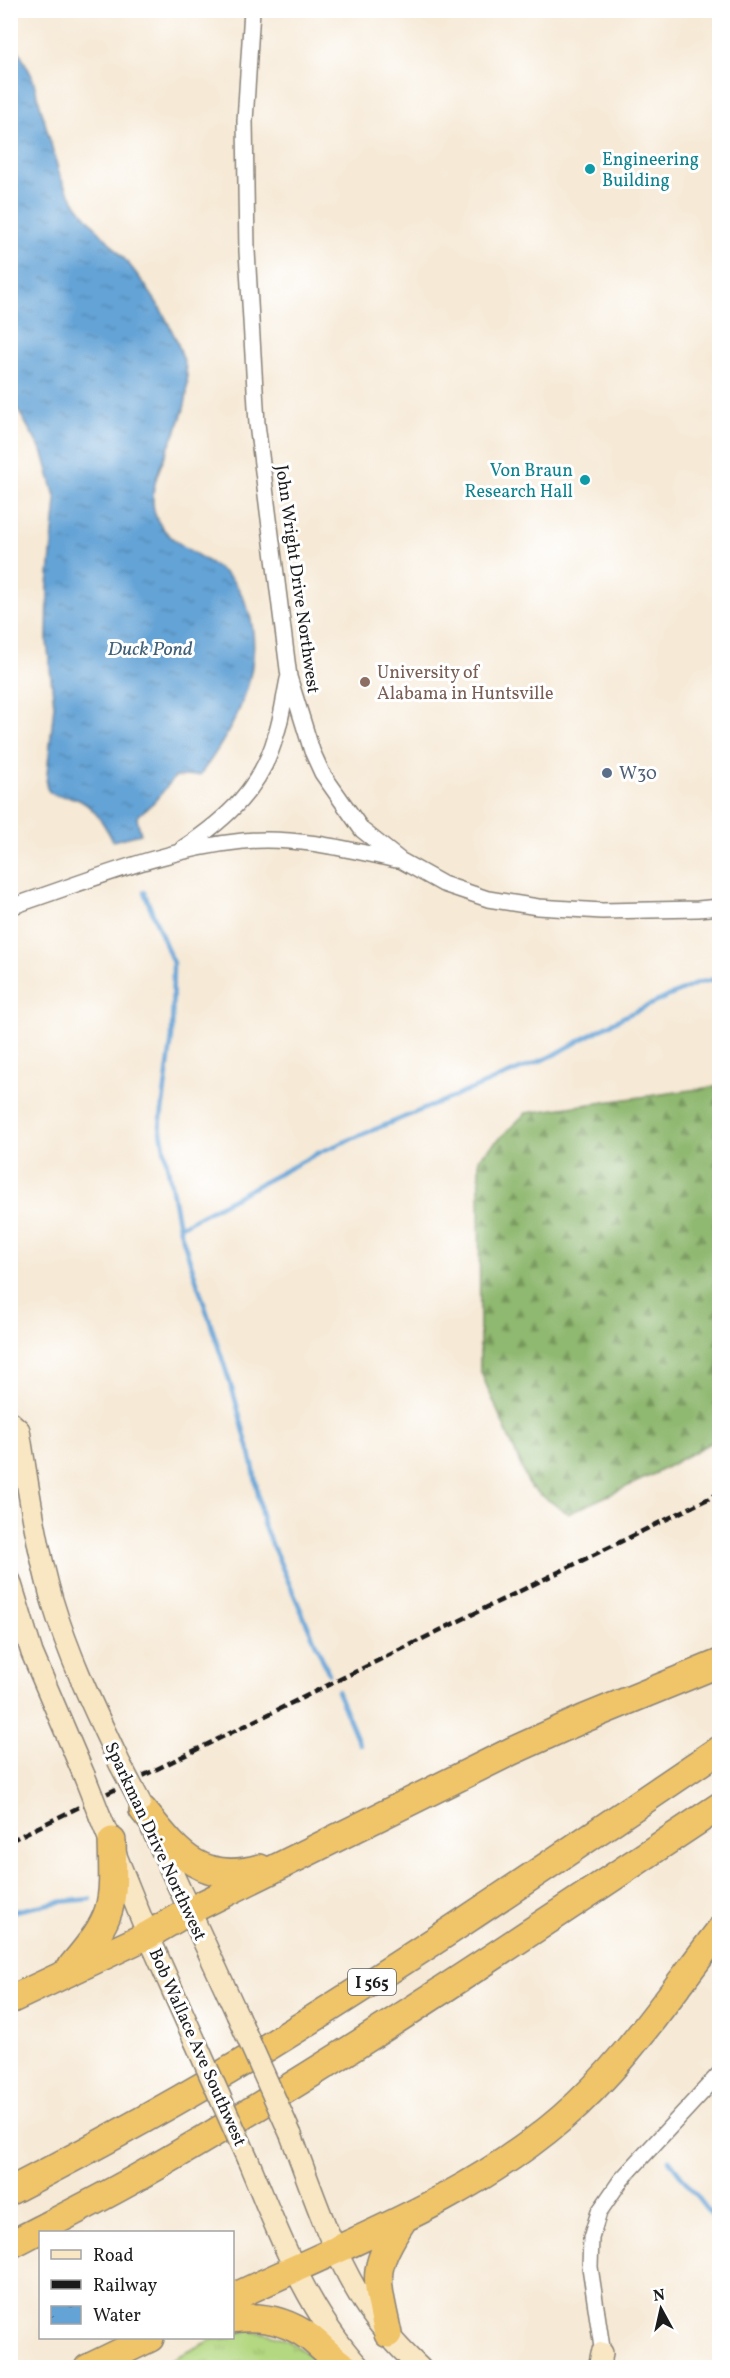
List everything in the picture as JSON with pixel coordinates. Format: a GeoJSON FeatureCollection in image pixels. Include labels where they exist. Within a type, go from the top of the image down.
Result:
{"type":"FeatureCollection","features":[{"type":"Feature","properties":{"kind":"highway"},"geometry":{"type":"LineString","coordinates":[[10,2000],[148,1935],[189,1911],[512,1751],[720,1663]]}},
{"type":"Feature","properties":{"kind":"highway","name":"I 565"},"geometry":{"type":"LineString","coordinates":[[10,2192],[90,2150],[293,2032],[462,1923],[720,1749]]}},
{"type":"Feature","properties":{"kind":"highway"},"geometry":{"type":"LineString","coordinates":[[141,1806],[175,1850],[187,1860],[209,1870],[233,1873],[298,1856]]}},
{"type":"Feature","properties":{"kind":"highway","name":"I 565"},"geometry":{"type":"LineString","coordinates":[[10,2245],[134,2180],[326,2064],[473,1970],[720,1806]]}},
{"type":"Feature","properties":{"kind":"highway"},"geometry":{"type":"LineString","coordinates":[[66,1972],[95,1938],[110,1910],[113,1888],[112,1841]]}},
{"type":"Feature","properties":{"kind":"highway"},"geometry":{"type":"LineString","coordinates":[[234,2297],[403,2220],[484,2176],[526,2147],[564,2116],[621,2057],[720,1930]]}},
{"type":"Feature","properties":{"kind":"highway"},"geometry":{"type":"LineString","coordinates":[[388,2334],[378,2288],[378,2266],[387,2244],[403,2220]]}},
{"type":"Feature","properties":{"kind":"highway"},"geometry":{"type":"LineString","coordinates":[[234,2319],[256,2318],[284,2323],[310,2338],[334,2360],[346,2367]]}},
{"type":"Feature","properties":{"kind":"highway"},"geometry":{"type":"LineString","coordinates":[[88,2367],[146,2339]]}},
{"type":"Feature","properties":{"kind":"main road","name":"Sparkman Drive Northwest"},"geometry":{"type":"LineString","coordinates":[[10,1422],[19,1430],[33,1523],[52,1601],[71,1655],[291,2135],[336,2250],[359,2295],[388,2334],[420,2367]]}},
{"type":"Feature","properties":{"kind":"main road","name":"Sparkman Drive Northwest"},"geometry":{"type":"LineString","coordinates":[[10,1581],[32,1653],[112,1841],[148,1935]]}},
{"type":"Feature","properties":{"kind":"main road","name":"Bob Wallace Ave Southwest"},"geometry":{"type":"LineString","coordinates":[[148,1935],[295,2268],[333,2336],[360,2367]]}},
{"type":"Feature","properties":{"kind":"street","name":"John Wright Drive Northwest"},"geometry":{"type":"LineString","coordinates":[[252,10],[245,122],[247,251],[257,424],[289,676],[304,729],[322,773],[362,830],[400,860],[452,887],[488,899],[538,907],[602,911],[720,907]]}},
{"type":"Feature","properties":{"kind":"street"},"geometry":{"type":"LineString","coordinates":[[178,852],[217,826],[241,801],[260,772],[276,736],[289,676]]}},
{"type":"Feature","properties":{"kind":"street"},"geometry":{"type":"LineString","coordinates":[[10,908],[178,852],[244,841],[295,842],[346,848],[400,860]]}},
{"type":"Feature","properties":{"kind":"street"},"geometry":{"type":"LineString","coordinates":[[602,2362],[590,2267],[591,2238],[599,2212],[621,2180],[720,2073]]}},
{"type":"Feature","properties":{"kind":"green space"},"geometry":{"type":"Polygon","coordinates":[[[719,1086],[719,1438],[654,1474],[568,1514],[530,1487],[480,1370],[479,1158],[526,1113],[719,1086]]]}},
{"type":"Feature","properties":{"kind":"green space"},"geometry":{"type":"Polygon","coordinates":[[[243,2331],[278,2336],[305,2352],[323,2367],[154,2368],[213,2339],[234,2339],[234,2333],[243,2331]]]}},
{"type":"Feature","properties":{"kind":"water","name":"Duck Pond"},"geometry":{"type":"Polygon","coordinates":[[[10,34],[32,76],[60,176],[83,213],[150,292],[171,328],[184,361],[187,395],[183,413],[155,481],[153,498],[159,524],[175,541],[217,567],[234,582],[249,612],[253,634],[253,656],[244,698],[235,719],[213,757],[200,775],[175,777],[154,802],[139,815],[137,819],[141,834],[113,841],[102,822],[87,805],[74,798],[53,794],[47,789],[46,784],[54,705],[47,641],[48,586],[56,500],[43,453],[11,398],[10,34]]]}},
{"type":"Feature","properties":{"kind":"waterway"},"geometry":{"type":"LineString","coordinates":[[144,892],[173,963],[172,1037],[160,1126],[179,1227],[234,1395],[253,1465],[263,1524],[329,1674]]}},
{"type":"Feature","properties":{"kind":"waterway"},"geometry":{"type":"LineString","coordinates":[[179,1227],[320,1152],[552,1056],[623,1017],[698,983],[720,978]]}},
{"type":"Feature","properties":{"kind":"waterway"},"geometry":{"type":"LineString","coordinates":[[337,1691],[360,1745]]}},
{"type":"Feature","properties":{"kind":"waterway"},"geometry":{"type":"LineString","coordinates":[[10,1912],[58,1902],[90,1899]]}},
{"type":"Feature","properties":{"kind":"waterway"},"geometry":{"type":"LineString","coordinates":[[669,2160],[720,2226]]}},
{"type":"Feature","properties":{"kind":"railway"},"geometry":{"type":"LineString","coordinates":[[10,1841],[720,1493]]}},
{"type":"Feature","properties":{"kind":"place","name":"Engineering Building"},"geometry":{"type":"Point","coordinates":[590,169]}},
{"type":"Feature","properties":{"kind":"place","name":"Von Braun Research Hall"},"geometry":{"type":"Point","coordinates":[585,480]}},
{"type":"Feature","properties":{"kind":"place","name":"University of Alabama in Huntsville"},"geometry":{"type":"Point","coordinates":[365,682]}},
{"type":"Feature","properties":{"kind":"place","name":"W30"},"geometry":{"type":"Point","coordinates":[607,773]}}]}
